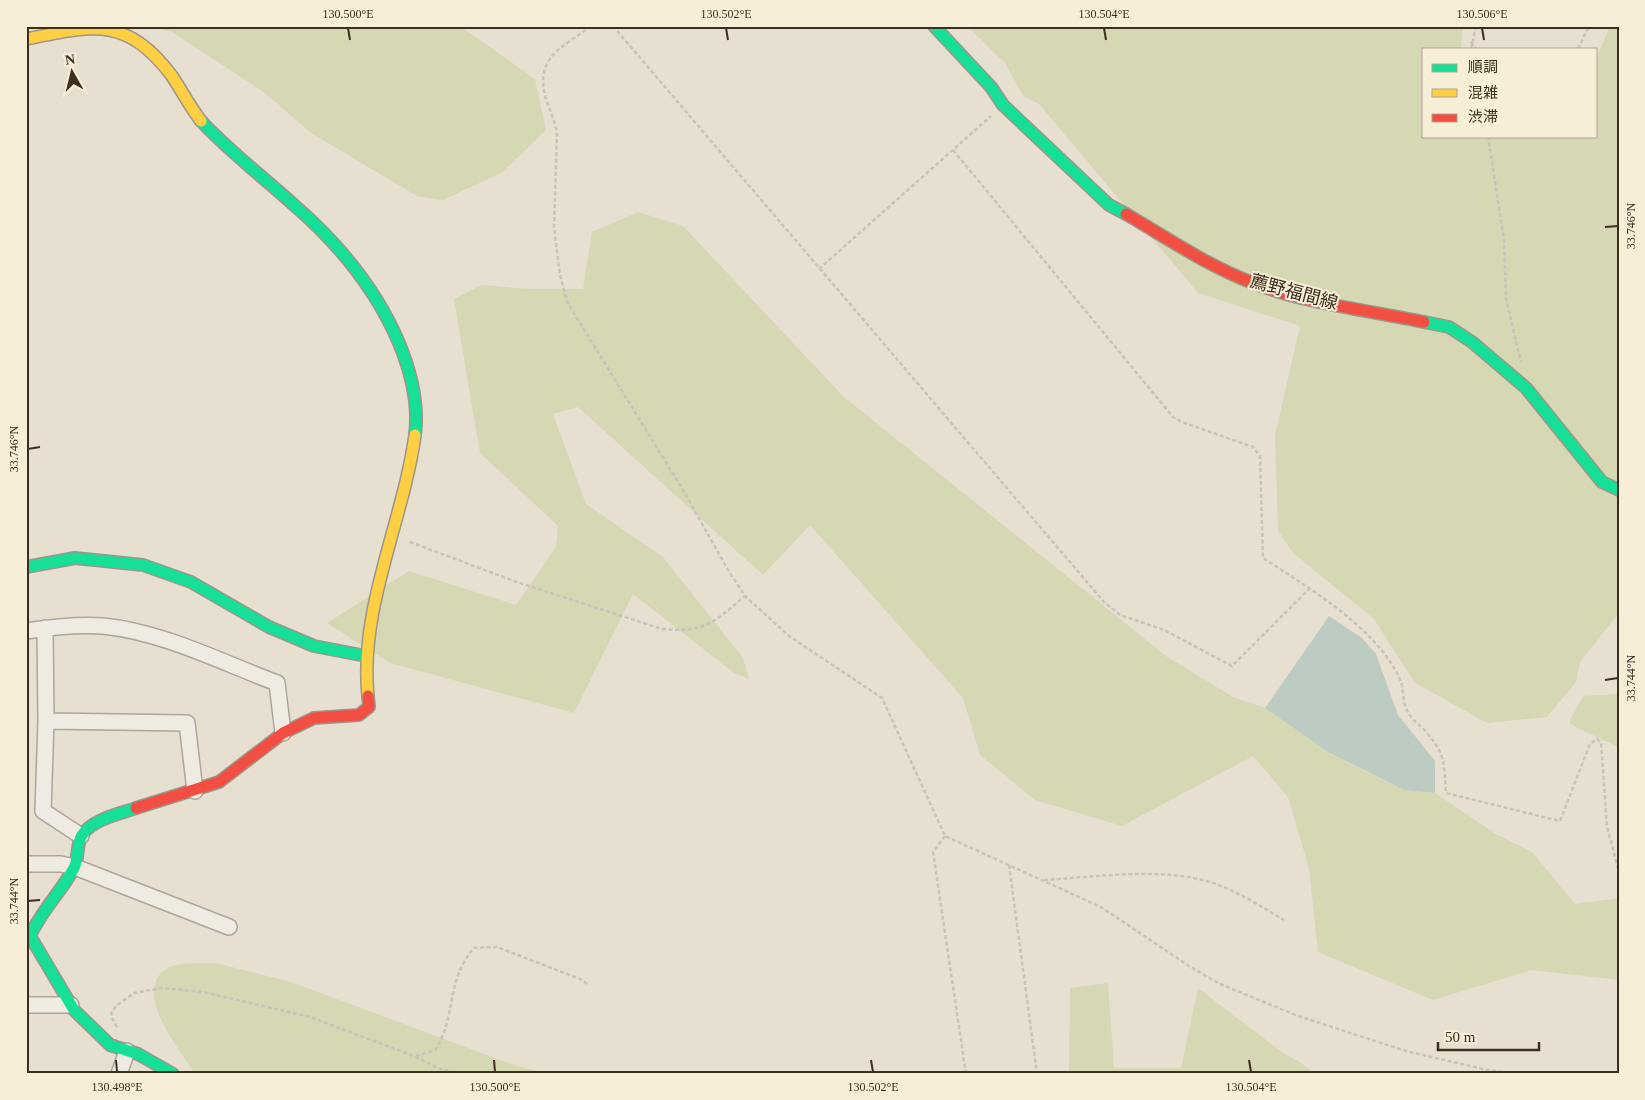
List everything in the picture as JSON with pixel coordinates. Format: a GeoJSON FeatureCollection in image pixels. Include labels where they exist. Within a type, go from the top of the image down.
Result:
{"type":"FeatureCollection","features":[{"type":"Feature","properties":{"kind":"street","name":"薦野福間線"},"geometry":{"type":"LineString","coordinates":[[934,26],[991,87],[1003,105],[1109,205],[1185,250],[1252,284],[1282,293],[1449,327],[1472,342],[1526,388],[1602,482],[1619,490]]}},
{"type":"Feature","properties":{"kind":"street"},"geometry":{"type":"LineString","coordinates":[[26,39],[90,28],[105,28],[118,31],[145,47],[164,66],[201,120],[244,163],[310,218],[372,293],[406,357],[413,382],[416,412],[414,445],[366,656],[369,708],[358,715],[334,715],[314,718],[282,733],[219,782],[108,817],[89,828],[81,836],[75,868],[36,923],[30,936],[60,983],[70,1005],[110,1045],[138,1054],[173,1074]]}},
{"type":"Feature","properties":{"kind":"street"},"geometry":{"type":"LineString","coordinates":[[26,567],[75,558],[142,565],[191,582],[269,627],[314,646],[366,656]]}},
{"type":"Feature","properties":{"kind":"street"},"geometry":{"type":"LineString","coordinates":[[26,631],[71,625],[104,626],[147,634],[277,683],[282,733]]}},
{"type":"Feature","properties":{"kind":"street"},"geometry":{"type":"LineString","coordinates":[[45,628],[46,721],[43,811],[81,836]]}},
{"type":"Feature","properties":{"kind":"street"},"geometry":{"type":"LineString","coordinates":[[46,721],[187,723],[195,791]]}},
{"type":"Feature","properties":{"kind":"street"},"geometry":{"type":"LineString","coordinates":[[26,864],[61,864],[75,868],[229,927]]}},
{"type":"Feature","properties":{"kind":"street"},"geometry":{"type":"LineString","coordinates":[[26,1005],[70,1005]]}},
{"type":"Feature","properties":{"kind":"street"},"geometry":{"type":"LineString","coordinates":[[118,1074],[127,1051]]}},
{"type":"Feature","properties":{"kind":"path"},"geometry":{"type":"LineString","coordinates":[[591,26],[546,62],[543,70],[546,99],[555,121],[557,133],[554,228],[560,275],[567,302],[683,490],[728,570],[745,596],[789,636],[882,698],[946,836],[1101,908],[1189,966],[1229,988],[1298,1016],[1406,1051],[1512,1074]]}},
{"type":"Feature","properties":{"kind":"path"},"geometry":{"type":"LineString","coordinates":[[613,26],[1104,602],[1120,615],[1164,630],[1232,666],[1310,588]]}},
{"type":"Feature","properties":{"kind":"path"},"geometry":{"type":"LineString","coordinates":[[1471,48],[1476,26]]}},
{"type":"Feature","properties":{"kind":"path"},"geometry":{"type":"LineString","coordinates":[[1579,48],[1590,26]]}},
{"type":"Feature","properties":{"kind":"path"},"geometry":{"type":"LineString","coordinates":[[1471,42],[1475,48]]}},
{"type":"Feature","properties":{"kind":"path"},"geometry":{"type":"LineString","coordinates":[[819,269],[1003,105]]}},
{"type":"Feature","properties":{"kind":"path"},"geometry":{"type":"LineString","coordinates":[[1488,138],[1502,231],[1506,299],[1526,388]]}},
{"type":"Feature","properties":{"kind":"path"},"geometry":{"type":"LineString","coordinates":[[953,150],[1173,417],[1253,448],[1260,456],[1263,558],[1334,604],[1374,640],[1400,678],[1402,700],[1409,715],[1427,733],[1444,756],[1446,793],[1560,821],[1590,744],[1597,739],[1601,742],[1607,828],[1619,872]]}},
{"type":"Feature","properties":{"kind":"path"},"geometry":{"type":"LineString","coordinates":[[394,537],[514,581],[662,629],[686,631],[705,626],[724,615],[745,596]]}},
{"type":"Feature","properties":{"kind":"path"},"geometry":{"type":"LineString","coordinates":[[946,836],[933,852],[966,1074]]}},
{"type":"Feature","properties":{"kind":"path"},"geometry":{"type":"LineString","coordinates":[[1009,865],[1037,1074]]}},
{"type":"Feature","properties":{"kind":"path"},"geometry":{"type":"LineString","coordinates":[[1042,880],[1150,875],[1193,878],[1217,884],[1284,920]]}},
{"type":"Feature","properties":{"kind":"path"},"geometry":{"type":"LineString","coordinates":[[414,1056],[435,1050],[438,1045],[444,1031],[459,967],[474,948],[497,947],[580,979],[587,984]]}},
{"type":"Feature","properties":{"kind":"path"},"geometry":{"type":"LineString","coordinates":[[120,1032],[111,1016],[116,1006],[134,993],[170,989],[204,992],[310,1017],[414,1056],[438,1068],[460,1074]]}},
{"type":"Feature","properties":{"kind":"green space"},"geometry":{"type":"Polygon","coordinates":[[[149,26],[460,26],[535,79],[546,130],[503,172],[443,200],[417,196],[311,133],[265,93],[172,32],[149,26]]]}},
{"type":"Feature","properties":{"kind":"green space"},"geometry":{"type":"Polygon","coordinates":[[[967,26],[1463,26],[1461,48],[1422,48],[1422,138],[1598,138],[1598,54],[1610,26],[1619,26],[1619,613],[1580,662],[1576,682],[1547,717],[1487,723],[1415,683],[1374,619],[1293,553],[1278,531],[1275,435],[1300,326],[1198,293],[1039,104],[1023,96],[1005,63],[967,26]]]}},
{"type":"Feature","properties":{"kind":"green space"},"geometry":{"type":"Polygon","coordinates":[[[638,212],[683,226],[844,397],[1166,656],[1233,697],[1265,708],[1328,752],[1369,773],[1404,790],[1435,793],[1496,834],[1532,852],[1575,904],[1619,898],[1619,980],[1532,970],[1433,1000],[1318,952],[1309,869],[1288,797],[1253,756],[1122,826],[1035,800],[980,755],[963,698],[810,525],[763,575],[578,407],[553,414],[586,504],[663,557],[743,658],[749,679],[734,673],[633,594],[574,713],[390,663],[327,623],[409,571],[516,605],[556,547],[558,526],[480,453],[454,299],[481,285],[531,289],[583,289],[592,232],[638,212]]]}},
{"type":"Feature","properties":{"kind":"green space"},"geometry":{"type":"Polygon","coordinates":[[[1619,694],[1618,747],[1569,722],[1583,696],[1619,694]]]}},
{"type":"Feature","properties":{"kind":"green space"},"geometry":{"type":"Polygon","coordinates":[[[216,963],[291,982],[508,1063],[546,1074],[195,1074],[170,1037],[162,1021],[156,1006],[154,992],[157,979],[171,966],[216,963]]]}},
{"type":"Feature","properties":{"kind":"green space"},"geometry":{"type":"Polygon","coordinates":[[[1108,983],[1114,1068],[1181,1068],[1198,988],[1283,1053],[1300,1062],[1315,1074],[1069,1074],[1070,988],[1108,983]]]}},
{"type":"Feature","properties":{"kind":"shaded area"},"geometry":{"type":"Polygon","coordinates":[[[1329,616],[1362,638],[1376,654],[1398,715],[1435,761],[1435,793],[1404,790],[1328,752],[1265,708],[1329,616]]]}},
{"type":"Feature","properties":{"kind":"traffic: fast"},"geometry":{"type":"LineString","coordinates":[[934,26],[991,87],[1003,105],[1109,205],[1126,214]]}},
{"type":"Feature","properties":{"kind":"traffic: fast"},"geometry":{"type":"LineString","coordinates":[[201,121],[326,235],[367,286],[390,323],[407,365],[415,400],[415,435]]}},
{"type":"Feature","properties":{"kind":"traffic: fast"},"geometry":{"type":"LineString","coordinates":[[1424,322],[1449,327],[1472,342],[1526,388],[1602,482],[1619,490]]}},
{"type":"Feature","properties":{"kind":"traffic: fast"},"geometry":{"type":"LineString","coordinates":[[26,567],[75,558],[143,565],[191,582],[269,627],[314,646],[366,656]]}},
{"type":"Feature","properties":{"kind":"traffic: fast"},"geometry":{"type":"LineString","coordinates":[[136,808],[99,821],[82,835],[74,868],[30,936],[74,1010],[110,1045],[138,1054],[173,1074]]}},
{"type":"Feature","properties":{"kind":"traffic: slow"},"geometry":{"type":"LineString","coordinates":[[26,39],[89,29],[123,34],[139,43],[155,56],[172,76],[201,121]]}},
{"type":"Feature","properties":{"kind":"traffic: slow"},"geometry":{"type":"LineString","coordinates":[[368,696],[367,663],[370,630],[376,598],[409,468],[415,435]]}},
{"type":"Feature","properties":{"kind":"traffic: jam"},"geometry":{"type":"LineString","coordinates":[[1126,214],[1204,260],[1253,283],[1316,301],[1424,322]]}},
{"type":"Feature","properties":{"kind":"traffic: jam"},"geometry":{"type":"LineString","coordinates":[[136,808],[219,782],[283,733],[314,718],[359,715],[369,707],[368,696]]}}]}
